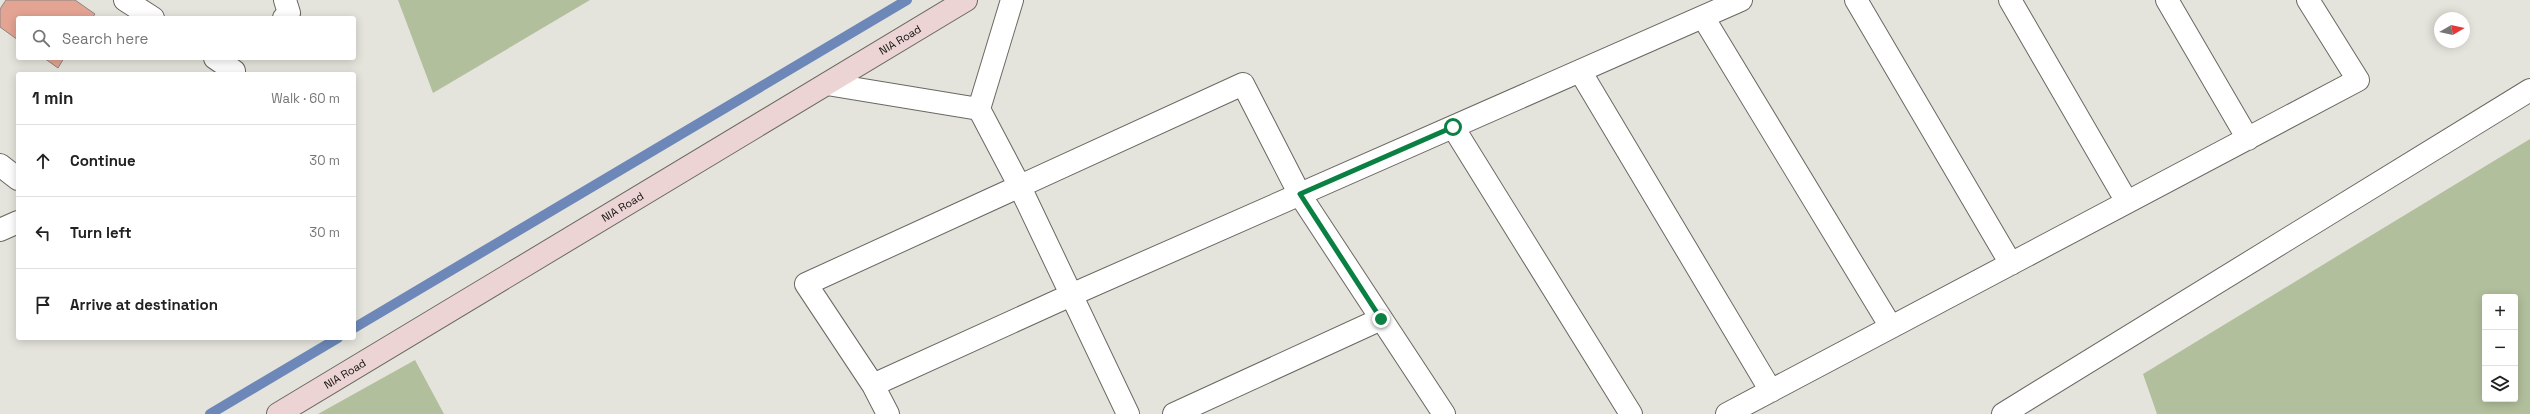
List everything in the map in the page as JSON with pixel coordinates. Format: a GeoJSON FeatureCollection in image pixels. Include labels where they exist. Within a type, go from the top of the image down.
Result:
{"type":"FeatureCollection","features":[{"type":"Feature","properties":{"kind":"street"},"geometry":{"type":"LineString","coordinates":[[124,0],[149,16]]}},
{"type":"Feature","properties":{"kind":"street"},"geometry":{"type":"LineString","coordinates":[[285,0],[289,13],[286,16]]}},
{"type":"Feature","properties":{"kind":"street","name":"NIA Road"},"geometry":{"type":"LineString","coordinates":[[278,414],[966,0]]}},
{"type":"Feature","properties":{"kind":"street"},"geometry":{"type":"LineString","coordinates":[[1012,0],[979,109],[1019,185],[1128,414]]}},
{"type":"Feature","properties":{"kind":"street"},"geometry":{"type":"LineString","coordinates":[[873,385],[1071,295],[1741,0]]}},
{"type":"Feature","properties":{"kind":"street"},"geometry":{"type":"LineString","coordinates":[[1856,0],[2011,264]]}},
{"type":"Feature","properties":{"kind":"street"},"geometry":{"type":"LineString","coordinates":[[2010,0],[2127,202]]}},
{"type":"Feature","properties":{"kind":"street"},"geometry":{"type":"LineString","coordinates":[[2167,0],[2248,139]]}},
{"type":"Feature","properties":{"kind":"street"},"geometry":{"type":"LineString","coordinates":[[1727,414],[2358,80],[2308,0]]}},
{"type":"Feature","properties":{"kind":"street"},"geometry":{"type":"LineString","coordinates":[[1703,17],[1892,327]]}},
{"type":"Feature","properties":{"kind":"street"},"geometry":{"type":"LineString","coordinates":[[219,60],[237,68]]}},
{"type":"Feature","properties":{"kind":"street"},"geometry":{"type":"LineString","coordinates":[[1580,71],[1771,391]]}},
{"type":"Feature","properties":{"kind":"street"},"geometry":{"type":"LineString","coordinates":[[827,84],[979,109]]}},
{"type":"Feature","properties":{"kind":"street"},"geometry":{"type":"LineString","coordinates":[[888,414],[873,385],[806,284],[1019,185],[1243,84],[1300,194],[1444,414]]}},
{"type":"Feature","properties":{"kind":"street"},"geometry":{"type":"LineString","coordinates":[[2003,414],[2530,90]]}},
{"type":"Feature","properties":{"kind":"street"},"geometry":{"type":"LineString","coordinates":[[1453,127],[1632,414]]}},
{"type":"Feature","properties":{"kind":"street"},"geometry":{"type":"LineString","coordinates":[[0,165],[16,177]]}},
{"type":"Feature","properties":{"kind":"street"},"geometry":{"type":"LineString","coordinates":[[0,230],[16,223]]}},
{"type":"Feature","properties":{"kind":"street"},"geometry":{"type":"LineString","coordinates":[[1174,414],[1381,319]]}},
{"type":"Feature","properties":{"kind":"green space"},"geometry":{"type":"Polygon","coordinates":[[[398,0],[590,0],[433,93],[398,0]]]}},
{"type":"Feature","properties":{"kind":"green space"},"geometry":{"type":"Polygon","coordinates":[[[2530,139],[2530,414],[2157,414],[2143,374],[2530,139]]]}},
{"type":"Feature","properties":{"kind":"green space"},"geometry":{"type":"Polygon","coordinates":[[[415,360],[444,414],[318,414],[415,360]]]}},
{"type":"Feature","properties":{"kind":"building"},"geometry":{"type":"Polygon","coordinates":[[[6,0],[75,0],[95,14],[94,16],[16,16],[16,39],[0,27],[0,9],[6,0]]]}},
{"type":"Feature","properties":{"kind":"building"},"geometry":{"type":"Polygon","coordinates":[[[47,60],[63,60],[58,68],[47,60]]]}},
{"type":"Feature","properties":{"kind":"waterway"},"geometry":{"type":"LineString","coordinates":[[356,327],[907,0]]}},
{"type":"Feature","properties":{"kind":"waterway"},"geometry":{"type":"LineString","coordinates":[[210,414],[335,340]]}},
{"type":"Feature","properties":{"kind":"route"},"geometry":{"type":"LineString","coordinates":[[1381,319],[1300,194],[1453,127]]}}]}
